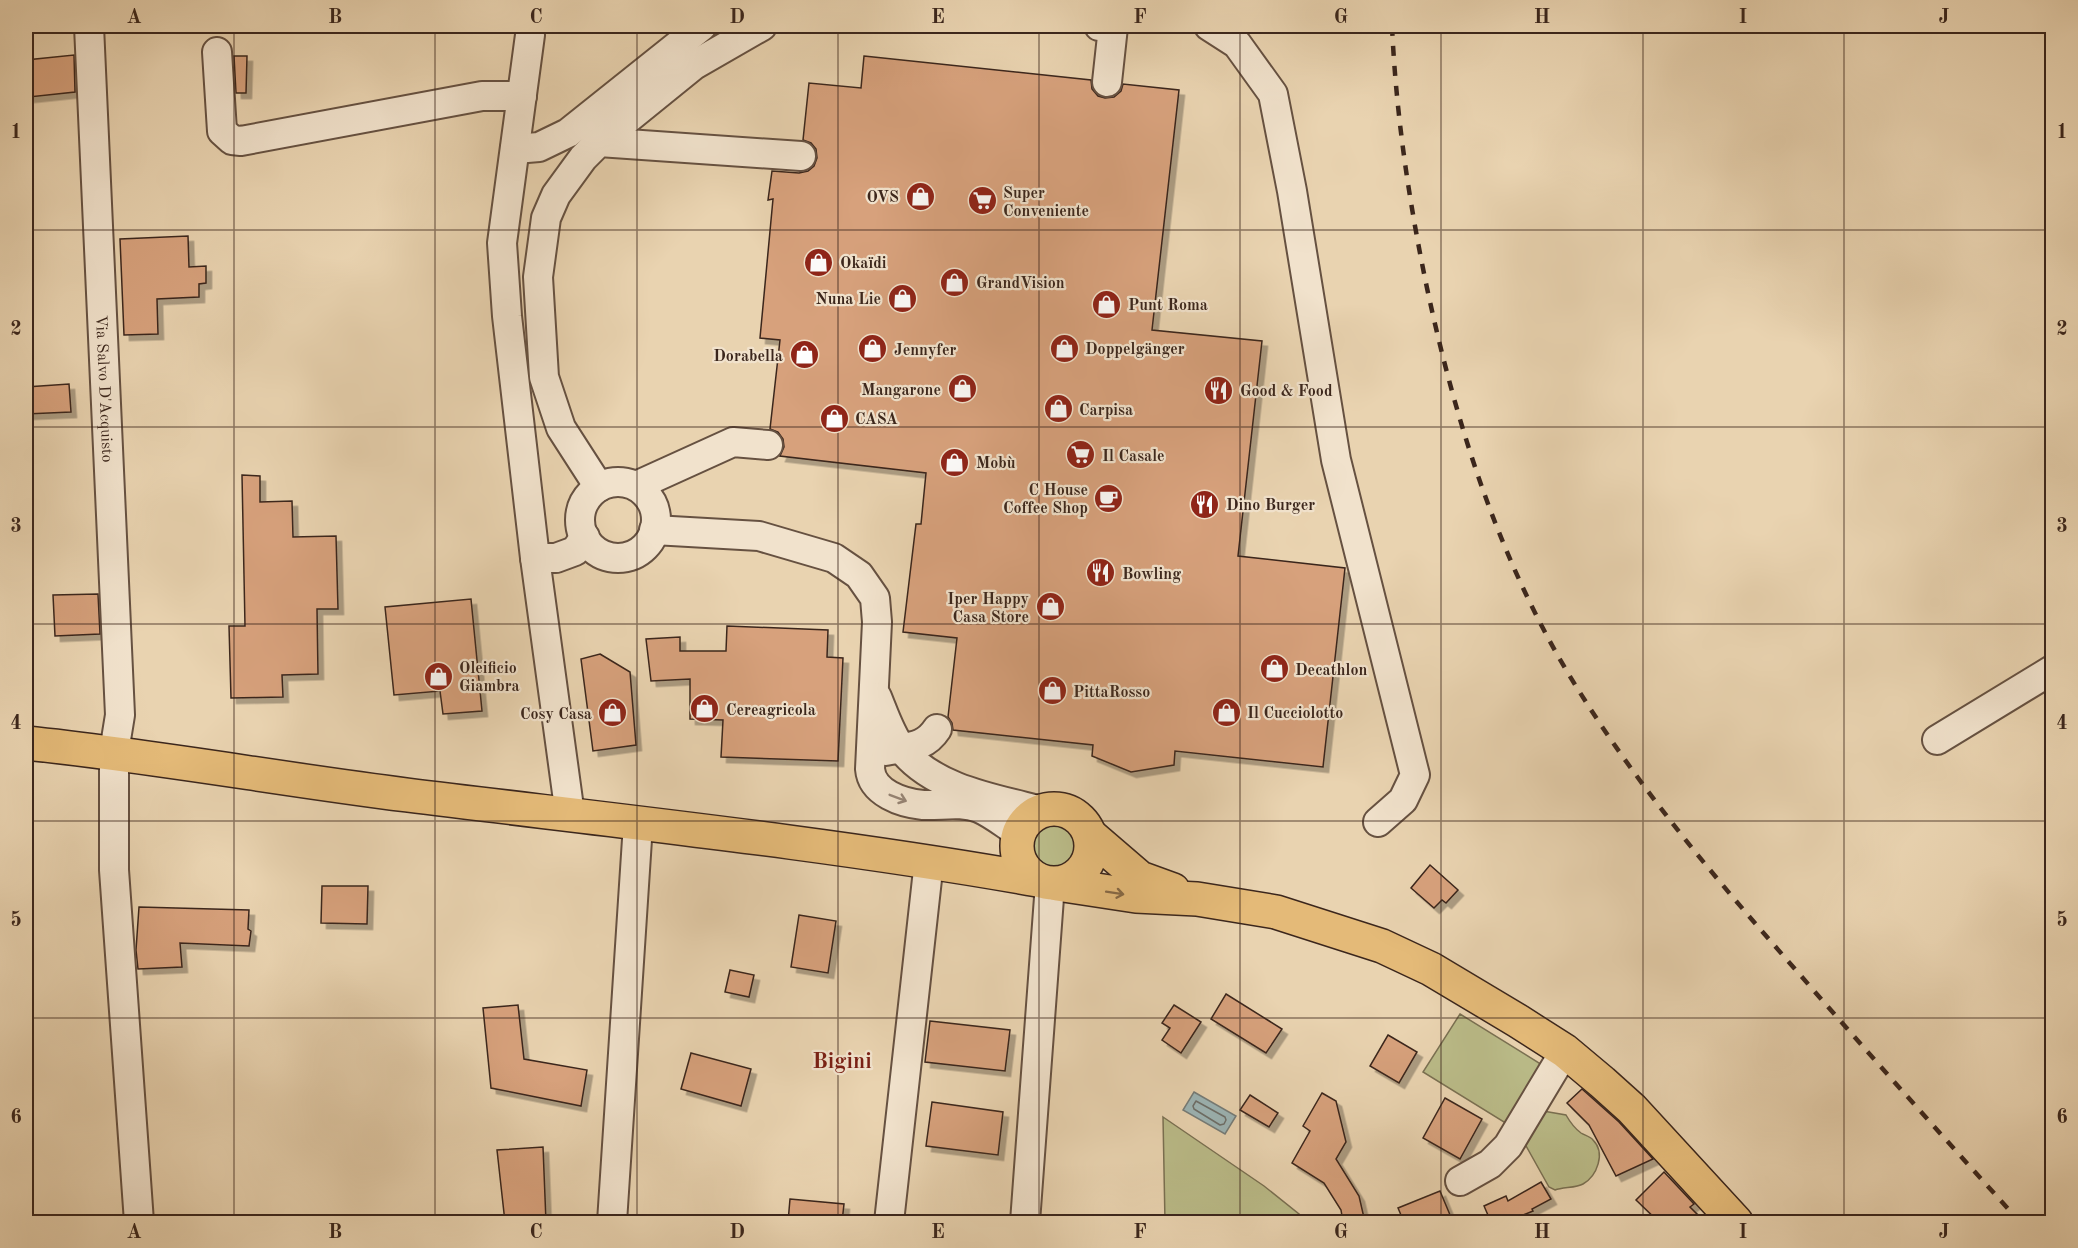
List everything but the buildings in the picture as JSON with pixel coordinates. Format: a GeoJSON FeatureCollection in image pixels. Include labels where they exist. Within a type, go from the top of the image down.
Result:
{"type":"FeatureCollection","features":[{"type":"Feature","properties":{"kind":"main road"},"geometry":{"type":"LineString","coordinates":[[26,743],[114,752],[394,793],[929,861],[1048,883],[1136,896],[1197,898],[1276,912],[1382,946],[1431,969],[1565,1051],[1632,1109],[1736,1222]]}},
{"type":"Feature","properties":{"kind":"main road"},"geometry":{"type":"LineString","coordinates":[[1090,835],[1090,858],[1085,868],[1077,876],[1067,881],[1048,883],[1027,873],[1016,850],[1018,835],[1033,815],[1055,809],[1068,811],[1079,818],[1090,835],[1140,878],[1197,898]]}},
{"type":"Feature","properties":{"kind":"main road"},"geometry":{"type":"LineString","coordinates":[[929,861],[968,856],[1018,835]]}},
{"type":"Feature","properties":{"kind":"street","name":"Via Salvo D'Acquisto"},"geometry":{"type":"LineString","coordinates":[[89,26],[120,715],[114,752],[114,870],[140,1222]]}},
{"type":"Feature","properties":{"kind":"street"},"geometry":{"type":"LineString","coordinates":[[515,149],[539,147],[568,133],[702,26]]}},
{"type":"Feature","properties":{"kind":"street"},"geometry":{"type":"LineString","coordinates":[[599,487],[561,428],[544,377],[538,277],[546,218],[556,195],[583,158],[599,142],[694,65],[762,26]]}},
{"type":"Feature","properties":{"kind":"street"},"geometry":{"type":"LineString","coordinates":[[1099,26],[1113,27],[1107,82]]}},
{"type":"Feature","properties":{"kind":"street"},"geometry":{"type":"LineString","coordinates":[[1209,26],[1237,44],[1273,94],[1292,191],[1336,460],[1415,775],[1403,800],[1378,822]]}},
{"type":"Feature","properties":{"kind":"street"},"geometry":{"type":"LineString","coordinates":[[530,35],[502,243],[507,316],[535,558],[570,815]]}},
{"type":"Feature","properties":{"kind":"street"},"geometry":{"type":"LineString","coordinates":[[217,52],[222,131],[232,140],[241,141],[482,96],[522,96]]}},
{"type":"Feature","properties":{"kind":"street"},"geometry":{"type":"LineString","coordinates":[[599,142],[801,156]]}},
{"type":"Feature","properties":{"kind":"street"},"geometry":{"type":"LineString","coordinates":[[636,486],[733,442],[768,445]]}},
{"type":"Feature","properties":{"kind":"street"},"geometry":{"type":"LineString","coordinates":[[612,482],[625,482],[636,486],[646,494],[655,510],[656,523],[651,538],[643,548],[625,557],[612,558],[599,553],[589,544],[580,520],[586,499],[599,487],[612,482]]}},
{"type":"Feature","properties":{"kind":"street"},"geometry":{"type":"LineString","coordinates":[[654,530],[759,536],[834,558],[859,575],[875,598],[877,622],[870,777],[878,788],[902,800],[923,805],[961,805],[979,808],[1018,835]]}},
{"type":"Feature","properties":{"kind":"street"},"geometry":{"type":"LineString","coordinates":[[535,558],[556,558],[576,551],[585,537]]}},
{"type":"Feature","properties":{"kind":"street"},"geometry":{"type":"LineString","coordinates":[[1937,740],[2052,670]]}},
{"type":"Feature","properties":{"kind":"street"},"geometry":{"type":"LineString","coordinates":[[874,692],[901,748],[938,778],[963,790],[1043,811]]}},
{"type":"Feature","properties":{"kind":"street"},"geometry":{"type":"LineString","coordinates":[[870,769],[872,762],[882,752],[922,744],[931,738],[937,729]]}},
{"type":"Feature","properties":{"kind":"street"},"geometry":{"type":"LineString","coordinates":[[612,1222],[638,824]]}},
{"type":"Feature","properties":{"kind":"street"},"geometry":{"type":"LineString","coordinates":[[889,1222],[929,861]]}},
{"type":"Feature","properties":{"kind":"street"},"geometry":{"type":"LineString","coordinates":[[1025,1222],[1048,883]]}},
{"type":"Feature","properties":{"kind":"street"},"geometry":{"type":"LineString","coordinates":[[1460,1180],[1490,1164],[1508,1146],[1565,1051]]}},
{"type":"Feature","properties":{"kind":"green space"},"geometry":{"type":"Polygon","coordinates":[[[1055,821],[1071,828],[1078,844],[1071,860],[1055,867],[1039,860],[1032,844],[1039,828],[1055,821]]]}},
{"type":"Feature","properties":{"kind":"green space"},"geometry":{"type":"Polygon","coordinates":[[[1460,1014],[1547,1068],[1512,1127],[1423,1072],[1460,1014]]]}},
{"type":"Feature","properties":{"kind":"green space"},"geometry":{"type":"Polygon","coordinates":[[[1543,1111],[1566,1115],[1576,1129],[1597,1145],[1599,1158],[1596,1170],[1583,1184],[1555,1190],[1549,1187],[1525,1144],[1543,1111]]]}},
{"type":"Feature","properties":{"kind":"green space"},"geometry":{"type":"Polygon","coordinates":[[[1163,1117],[1264,1186],[1309,1222],[1165,1222],[1163,1117]]]}},
{"type":"Feature","properties":{"kind":"water"},"geometry":{"type":"Polygon","coordinates":[[[1194,1092],[1236,1116],[1225,1134],[1183,1110],[1194,1092]]]}},
{"type":"Feature","properties":{"kind":"railway"},"geometry":{"type":"LineString","coordinates":[[1392,26],[1400,125],[1409,191],[1420,256],[1439,341],[1485,497],[1527,596],[1552,644],[1604,729],[1684,838],[1829,1008],[2020,1222]]}},
{"type":"Feature","properties":{"kind":"place","name":"OVS"},"geometry":{"type":"Point","coordinates":[920,196]}},
{"type":"Feature","properties":{"kind":"place","name":"Super Conveniente"},"geometry":{"type":"Point","coordinates":[982,201]}},
{"type":"Feature","properties":{"kind":"place","name":"Okaïdi"},"geometry":{"type":"Point","coordinates":[819,262]}},
{"type":"Feature","properties":{"kind":"place","name":"GrandVision"},"geometry":{"type":"Point","coordinates":[955,282]}},
{"type":"Feature","properties":{"kind":"place","name":"Nuna Lie"},"geometry":{"type":"Point","coordinates":[902,298]}},
{"type":"Feature","properties":{"kind":"place","name":"Punt Roma"},"geometry":{"type":"Point","coordinates":[1107,304]}},
{"type":"Feature","properties":{"kind":"place","name":"Doppelgänger"},"geometry":{"type":"Point","coordinates":[1064,348]}},
{"type":"Feature","properties":{"kind":"place","name":"Jennyfer"},"geometry":{"type":"Point","coordinates":[873,349]}},
{"type":"Feature","properties":{"kind":"place","name":"Dorabella"},"geometry":{"type":"Point","coordinates":[804,355]}},
{"type":"Feature","properties":{"kind":"place","name":"Mangarone"},"geometry":{"type":"Point","coordinates":[962,389]}},
{"type":"Feature","properties":{"kind":"place","name":"Good & Food"},"geometry":{"type":"Point","coordinates":[1219,390]}},
{"type":"Feature","properties":{"kind":"place","name":"Carpisa"},"geometry":{"type":"Point","coordinates":[1058,409]}},
{"type":"Feature","properties":{"kind":"place","name":"CASA"},"geometry":{"type":"Point","coordinates":[834,418]}},
{"type":"Feature","properties":{"kind":"place","name":"Il Casale"},"geometry":{"type":"Point","coordinates":[1081,455]}},
{"type":"Feature","properties":{"kind":"place","name":"Mobù"},"geometry":{"type":"Point","coordinates":[955,462]}},
{"type":"Feature","properties":{"kind":"place","name":"C House Coffee Shop"},"geometry":{"type":"Point","coordinates":[1109,498]}},
{"type":"Feature","properties":{"kind":"place","name":"Dino Burger"},"geometry":{"type":"Point","coordinates":[1205,504]}},
{"type":"Feature","properties":{"kind":"place","name":"Bowling"},"geometry":{"type":"Point","coordinates":[1101,573]}},
{"type":"Feature","properties":{"kind":"place","name":"Iper Happy Casa Store"},"geometry":{"type":"Point","coordinates":[1050,607]}},
{"type":"Feature","properties":{"kind":"place","name":"Decathlon"},"geometry":{"type":"Point","coordinates":[1274,669]}},
{"type":"Feature","properties":{"kind":"place","name":"Oleificio Giambra"},"geometry":{"type":"Point","coordinates":[438,676]}},
{"type":"Feature","properties":{"kind":"place","name":"PittaRosso"},"geometry":{"type":"Point","coordinates":[1052,691]}},
{"type":"Feature","properties":{"kind":"place","name":"Cereagricola"},"geometry":{"type":"Point","coordinates":[705,709]}},
{"type":"Feature","properties":{"kind":"place","name":"Il Cucciolotto"},"geometry":{"type":"Point","coordinates":[1226,712]}},
{"type":"Feature","properties":{"kind":"place","name":"Cosy Casa"},"geometry":{"type":"Point","coordinates":[613,713]}},
{"type":"Feature","properties":{"kind":"district","name":"Bigini"},"geometry":{"type":"Point","coordinates":[842,1060]}}]}
